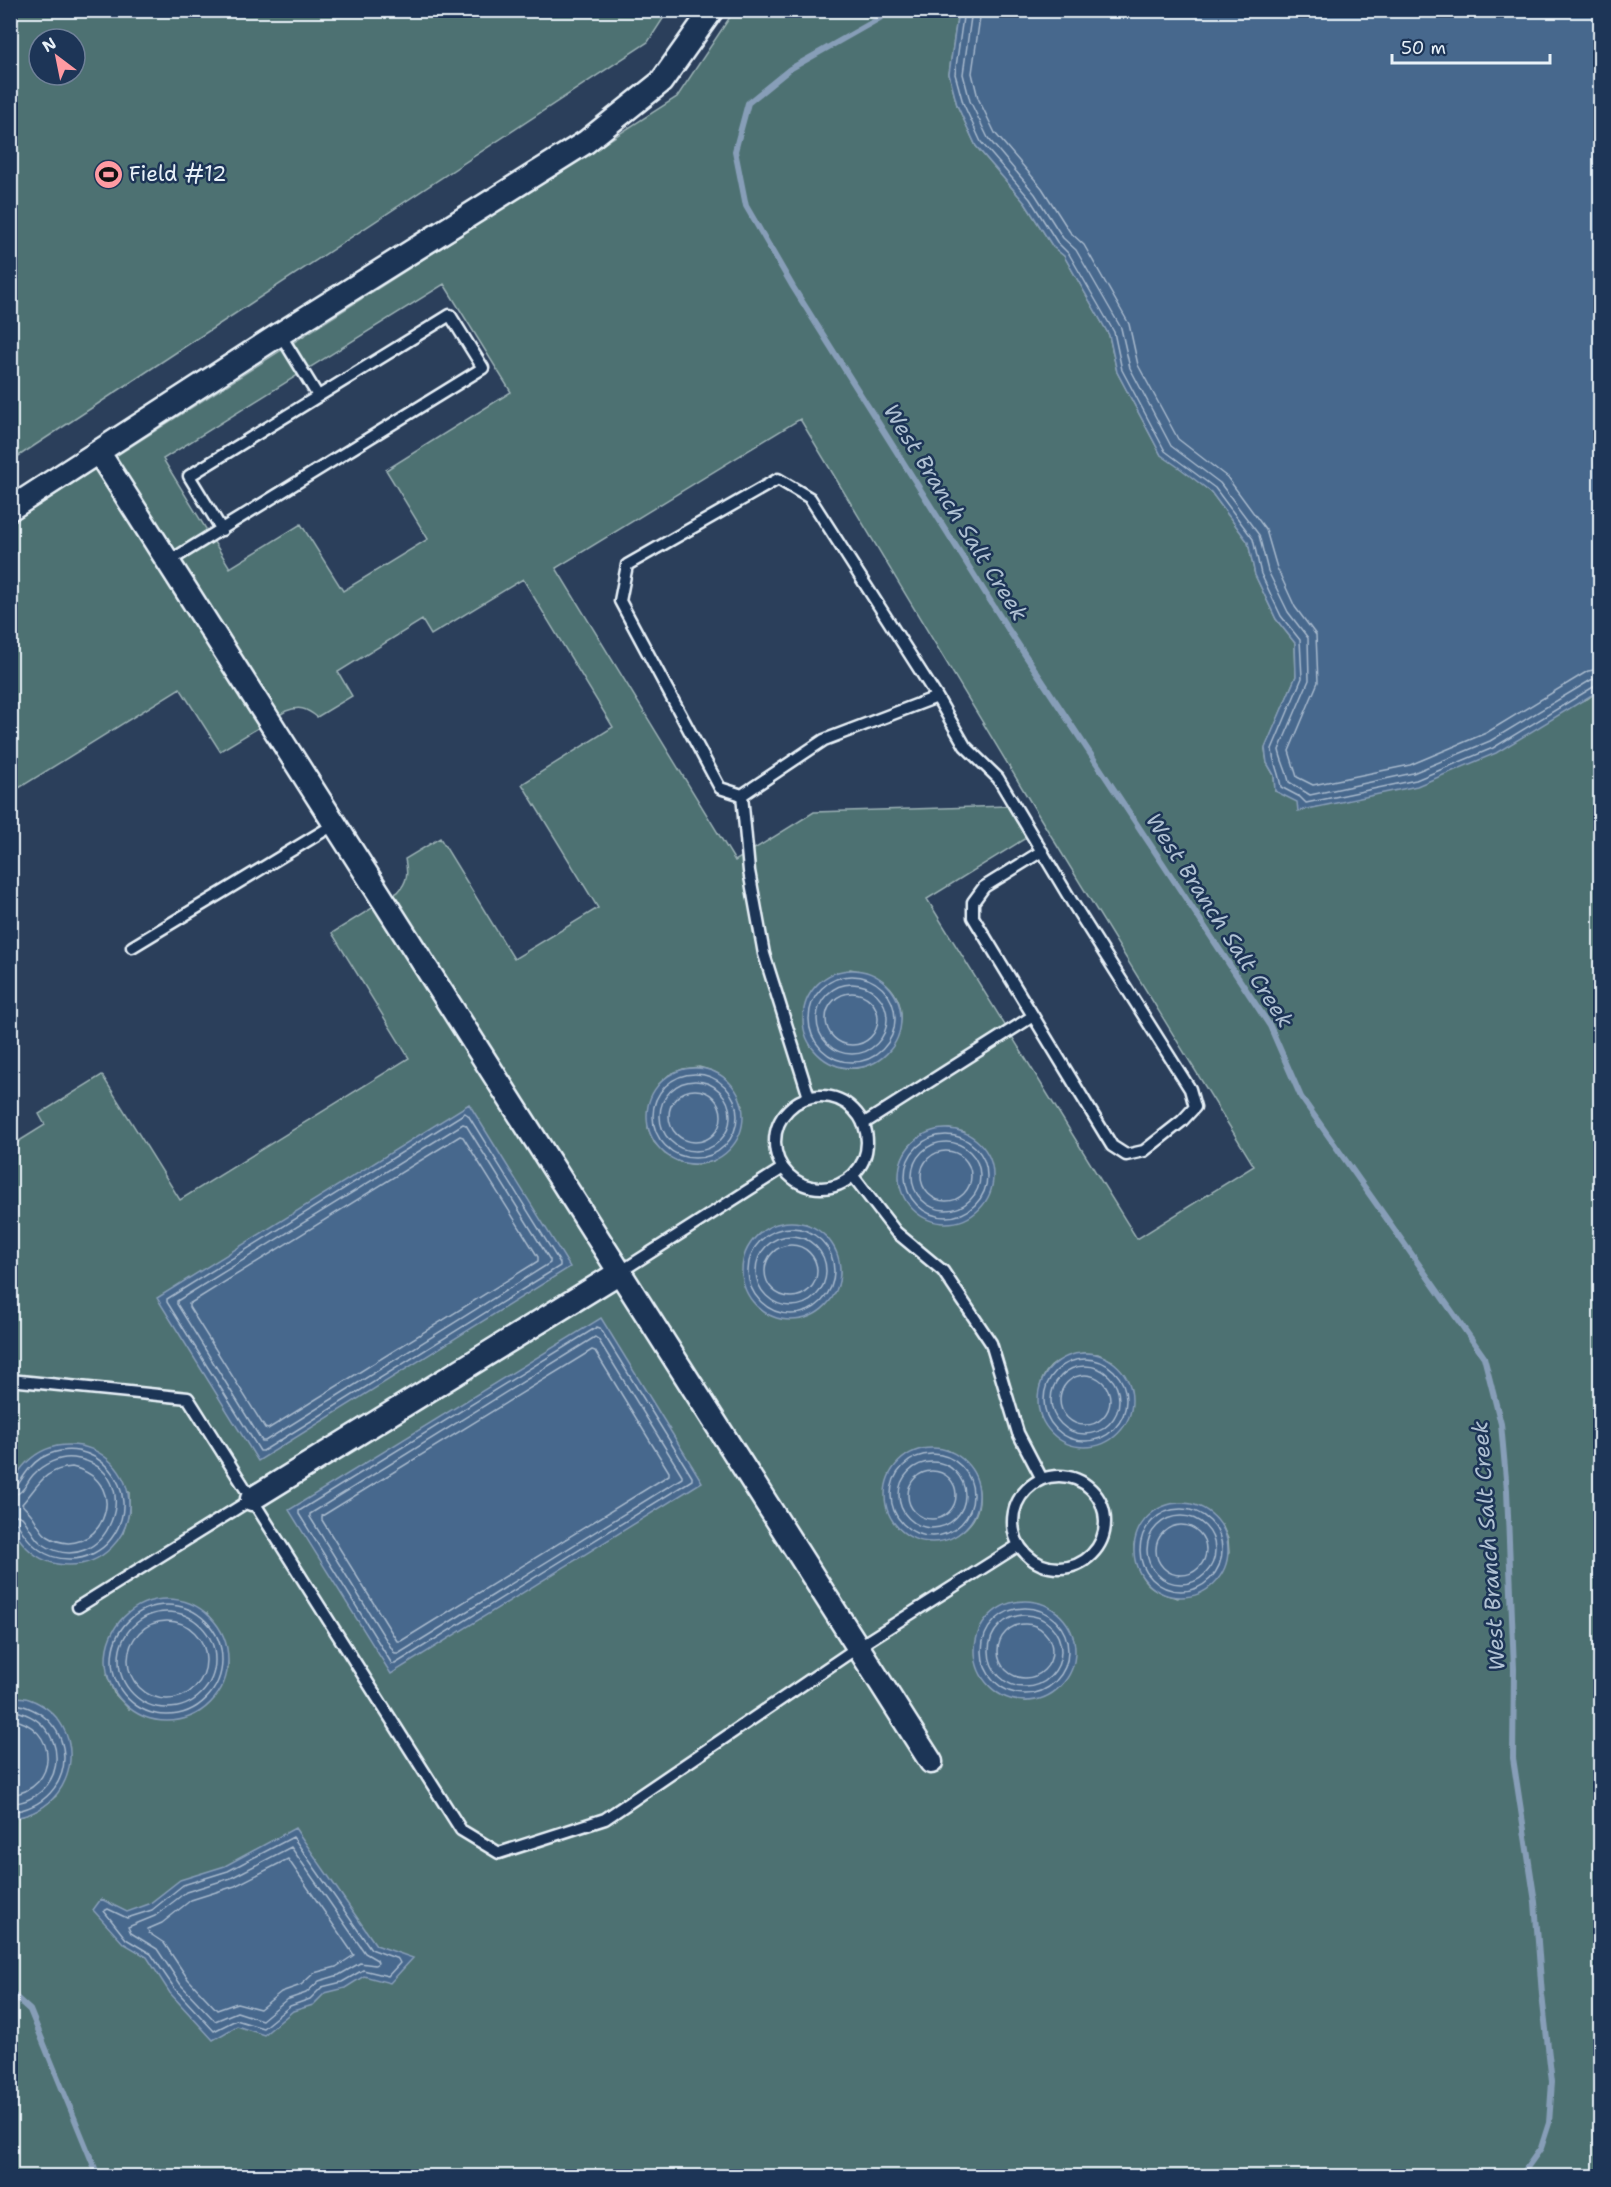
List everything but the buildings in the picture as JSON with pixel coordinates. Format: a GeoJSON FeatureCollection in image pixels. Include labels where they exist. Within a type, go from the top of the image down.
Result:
{"type":"FeatureCollection","features":[{"type":"Feature","properties":{"kind":"street"},"geometry":{"type":"LineString","coordinates":[[10,509],[280,334],[586,142],[662,82],[712,10]]}},
{"type":"Feature","properties":{"kind":"street"},"geometry":{"type":"LineString","coordinates":[[99,453],[932,1762]]}},
{"type":"Feature","properties":{"kind":"street"},"geometry":{"type":"LineString","coordinates":[[252,1499],[620,1272]]}},
{"type":"Feature","properties":{"kind":"lane"},"geometry":{"type":"LineString","coordinates":[[168,562],[222,530],[483,368],[450,315],[189,476],[222,530]]}},
{"type":"Feature","properties":{"kind":"lane"},"geometry":{"type":"LineString","coordinates":[[280,334],[318,396]]}},
{"type":"Feature","properties":{"kind":"lane"},"geometry":{"type":"LineString","coordinates":[[742,795],[720,788],[620,601],[627,565],[778,479],[810,498],[937,697],[965,746],[998,778],[1190,1089],[1194,1107],[1182,1121],[1144,1151],[1126,1155],[1112,1146],[973,917],[973,902],[984,887],[1042,851]]}},
{"type":"Feature","properties":{"kind":"lane"},"geometry":{"type":"LineString","coordinates":[[742,795],[824,740],[937,697]]}},
{"type":"Feature","properties":{"kind":"lane"},"geometry":{"type":"LineString","coordinates":[[742,795],[749,871],[764,954],[810,1097]]}},
{"type":"Feature","properties":{"kind":"lane"},"geometry":{"type":"LineString","coordinates":[[132,947],[335,824]]}},
{"type":"Feature","properties":{"kind":"lane"},"geometry":{"type":"LineString","coordinates":[[863,1124],[1033,1016]]}},
{"type":"Feature","properties":{"kind":"lane"},"geometry":{"type":"LineString","coordinates":[[824,1096],[838,1099],[851,1107],[867,1132],[867,1149],[862,1163],[853,1176],[840,1185],[824,1188],[808,1186],[794,1180],[783,1168],[777,1155],[775,1141],[778,1126],[785,1113],[810,1097],[824,1096]]}},
{"type":"Feature","properties":{"kind":"lane"},"geometry":{"type":"LineString","coordinates":[[620,1272],[783,1168]]}},
{"type":"Feature","properties":{"kind":"lane"},"geometry":{"type":"LineString","coordinates":[[853,1176],[897,1232],[921,1255],[944,1271],[990,1343],[1018,1433],[1042,1479]]}},
{"type":"Feature","properties":{"kind":"lane"},"geometry":{"type":"LineString","coordinates":[[10,1380],[188,1398],[461,1830],[499,1853],[605,1819],[858,1647],[1019,1545]]}},
{"type":"Feature","properties":{"kind":"lane"},"geometry":{"type":"LineString","coordinates":[[1056,1475],[1071,1477],[1084,1483],[1096,1493],[1104,1513],[1104,1535],[1097,1549],[1087,1559],[1074,1566],[1058,1569],[1042,1566],[1029,1558],[1019,1545],[1013,1531],[1013,1515],[1018,1500],[1028,1487],[1042,1479],[1056,1475]]}},
{"type":"Feature","properties":{"kind":"lane"},"geometry":{"type":"LineString","coordinates":[[78,1607],[252,1499]]}},
{"type":"Feature","properties":{"kind":"green space"},"geometry":{"type":"Polygon","coordinates":[[[11,10],[668,11],[648,42],[11,461],[11,10]]]}},
{"type":"Feature","properties":{"kind":"green space"},"geometry":{"type":"Polygon","coordinates":[[[734,11],[958,11],[949,74],[957,105],[976,146],[1025,203],[1053,247],[1064,256],[1109,335],[1117,372],[1161,455],[1211,492],[1248,542],[1255,575],[1276,619],[1295,643],[1296,676],[1265,749],[1267,763],[1274,775],[1275,791],[1587,699],[1600,690],[1600,2176],[11,2176],[11,1818],[35,1811],[56,1796],[28,1699],[11,1697],[11,1521],[18,1537],[123,1533],[129,1513],[129,1492],[13,1482],[11,1492],[11,1146],[45,1125],[39,1114],[102,1075],[180,1200],[409,1058],[332,933],[398,892],[406,877],[405,859],[440,838],[514,959],[598,908],[522,784],[613,727],[523,579],[431,635],[422,620],[338,672],[352,696],[317,717],[302,709],[286,711],[220,751],[180,688],[11,793],[11,523],[677,97],[734,11]],[[444,284],[163,459],[230,568],[301,524],[343,591],[428,539],[386,470],[511,392],[444,284]],[[800,419],[556,568],[735,861],[814,812],[1007,806],[1026,838],[927,899],[1137,1239],[1254,1166],[1045,826],[800,419]],[[850,969],[810,1045],[835,1064],[859,1068],[879,1059],[894,1042],[901,1020],[897,998],[881,980],[850,969]],[[699,1067],[683,1069],[669,1075],[658,1085],[648,1128],[654,1142],[665,1154],[680,1162],[697,1165],[713,1161],[743,1106],[731,1085],[715,1072],[699,1067]],[[949,1129],[926,1134],[910,1146],[901,1163],[900,1187],[964,1132],[949,1129]],[[806,1224],[803,1318],[819,1309],[830,1298],[837,1286],[840,1273],[838,1259],[832,1246],[821,1234],[806,1224]],[[1083,1353],[1063,1359],[1050,1367],[1042,1380],[1039,1395],[1041,1418],[1112,1361],[1098,1354],[1083,1353]],[[947,1450],[891,1473],[887,1501],[894,1522],[908,1535],[926,1540],[946,1539],[963,1530],[976,1514],[979,1492],[973,1472],[947,1450]],[[1222,1525],[1134,1544],[1137,1565],[1144,1580],[1150,1586],[1178,1598],[1229,1553],[1228,1539],[1222,1525]],[[1029,1602],[983,1678],[993,1688],[1008,1697],[1027,1701],[1058,1613],[1044,1605],[1029,1602]],[[207,1613],[107,1675],[114,1693],[129,1709],[228,1669],[227,1652],[221,1632],[207,1613]]]}},
{"type":"Feature","properties":{"kind":"water"},"geometry":{"type":"Polygon","coordinates":[[[958,11],[1600,11],[1600,690],[1496,753],[1417,786],[1298,811],[1297,802],[1275,791],[1274,775],[1267,763],[1265,748],[1296,676],[1295,643],[1276,619],[1255,575],[1248,542],[1211,492],[1161,455],[1117,372],[1109,335],[1064,256],[1053,247],[1025,203],[976,146],[957,105],[949,74],[958,11]]]}},
{"type":"Feature","properties":{"kind":"water"},"geometry":{"type":"Polygon","coordinates":[[[852,970],[871,974],[887,984],[897,1000],[901,1019],[897,1038],[887,1054],[871,1064],[852,1068],[833,1064],[817,1054],[807,1038],[803,1019],[807,1000],[817,984],[833,974],[852,970]]]}},
{"type":"Feature","properties":{"kind":"water"},"geometry":{"type":"Polygon","coordinates":[[[695,1068],[713,1071],[729,1082],[740,1098],[743,1116],[740,1134],[729,1150],[713,1161],[695,1164],[677,1161],[661,1150],[650,1134],[647,1116],[650,1098],[661,1082],[677,1071],[695,1068]]]}},
{"type":"Feature","properties":{"kind":"water"},"geometry":{"type":"Polygon","coordinates":[[[469,1104],[570,1267],[258,1461],[157,1298],[469,1104]]]}},
{"type":"Feature","properties":{"kind":"water"},"geometry":{"type":"Polygon","coordinates":[[[946,1129],[964,1132],[979,1143],[990,1158],[993,1176],[990,1194],[979,1209],[964,1220],[946,1223],[928,1220],[913,1209],[902,1194],[899,1176],[902,1158],[913,1143],[928,1132],[946,1129]]]}},
{"type":"Feature","properties":{"kind":"water"},"geometry":{"type":"Polygon","coordinates":[[[791,1222],[810,1226],[825,1237],[836,1252],[840,1271],[836,1290],[825,1305],[810,1316],[791,1320],[772,1316],[757,1305],[746,1290],[742,1271],[746,1252],[757,1237],[772,1226],[791,1222]]]}},
{"type":"Feature","properties":{"kind":"water"},"geometry":{"type":"Polygon","coordinates":[[[601,1318],[702,1482],[391,1674],[289,1510],[601,1318]]]}},
{"type":"Feature","properties":{"kind":"water"},"geometry":{"type":"Polygon","coordinates":[[[1085,1353],[1103,1356],[1118,1367],[1129,1382],[1132,1400],[1129,1418],[1118,1433],[1103,1444],[1085,1447],[1067,1444],[1052,1433],[1041,1418],[1038,1400],[1041,1382],[1052,1367],[1067,1356],[1085,1353]]]}},
{"type":"Feature","properties":{"kind":"water"},"geometry":{"type":"Polygon","coordinates":[[[69,1445],[92,1449],[111,1463],[125,1482],[129,1505],[125,1528],[111,1547],[92,1561],[69,1565],[46,1561],[27,1547],[13,1528],[9,1505],[13,1482],[27,1463],[46,1449],[69,1445]]]}},
{"type":"Feature","properties":{"kind":"water"},"geometry":{"type":"Polygon","coordinates":[[[932,1448],[950,1452],[965,1462],[975,1477],[979,1495],[975,1513],[965,1528],[950,1538],[932,1542],[914,1538],[899,1528],[889,1513],[885,1495],[889,1477],[899,1462],[914,1452],[932,1448]]]}},
{"type":"Feature","properties":{"kind":"water"},"geometry":{"type":"Polygon","coordinates":[[[1181,1503],[1199,1506],[1214,1517],[1225,1532],[1228,1550],[1225,1568],[1214,1583],[1199,1594],[1181,1597],[1163,1594],[1148,1583],[1137,1568],[1134,1550],[1137,1532],[1148,1517],[1163,1506],[1181,1503]]]}},
{"type":"Feature","properties":{"kind":"water"},"geometry":{"type":"Polygon","coordinates":[[[167,1599],[190,1603],[210,1617],[224,1637],[228,1660],[224,1683],[210,1703],[190,1717],[167,1721],[144,1717],[124,1703],[110,1683],[106,1660],[110,1637],[124,1617],[144,1603],[167,1599]]]}},
{"type":"Feature","properties":{"kind":"water"},"geometry":{"type":"Polygon","coordinates":[[[1025,1601],[1044,1605],[1060,1616],[1071,1632],[1075,1651],[1071,1670],[1060,1686],[1044,1697],[1025,1701],[1006,1697],[990,1686],[979,1670],[975,1651],[979,1632],[990,1616],[1006,1605],[1025,1601]]]}},
{"type":"Feature","properties":{"kind":"water"},"geometry":{"type":"Polygon","coordinates":[[[11,1697],[29,1699],[49,1710],[62,1726],[69,1745],[70,1765],[64,1783],[52,1800],[34,1812],[11,1818],[11,1697]]]}},
{"type":"Feature","properties":{"kind":"water"},"geometry":{"type":"Polygon","coordinates":[[[295,1828],[376,1945],[413,1958],[390,1983],[364,1976],[345,1988],[325,1993],[313,2005],[293,2011],[264,2035],[237,2026],[213,2040],[170,1993],[147,1957],[123,1943],[93,1910],[101,1899],[127,1912],[149,1904],[180,1880],[225,1866],[295,1828]]]}},
{"type":"Feature","properties":{"kind":"waterway","name":"West Branch Salt Creek"},"geometry":{"type":"LineString","coordinates":[[883,10],[880,18],[790,69],[748,103],[735,151],[746,206],[793,287],[1008,629],[1270,1026],[1301,1097],[1484,1357],[1501,1424],[1507,1490],[1514,1669],[1513,1758],[1535,1902],[1552,2082],[1549,2123],[1541,2148],[1521,2176]]}},
{"type":"Feature","properties":{"kind":"waterway","name":"West Branch Salt Creek"},"geometry":{"type":"LineString","coordinates":[[10,1992],[30,2010],[98,2176]]}},
{"type":"Feature","properties":{"kind":"place","name":"Field #12"},"geometry":{"type":"Point","coordinates":[108,174]}}]}
